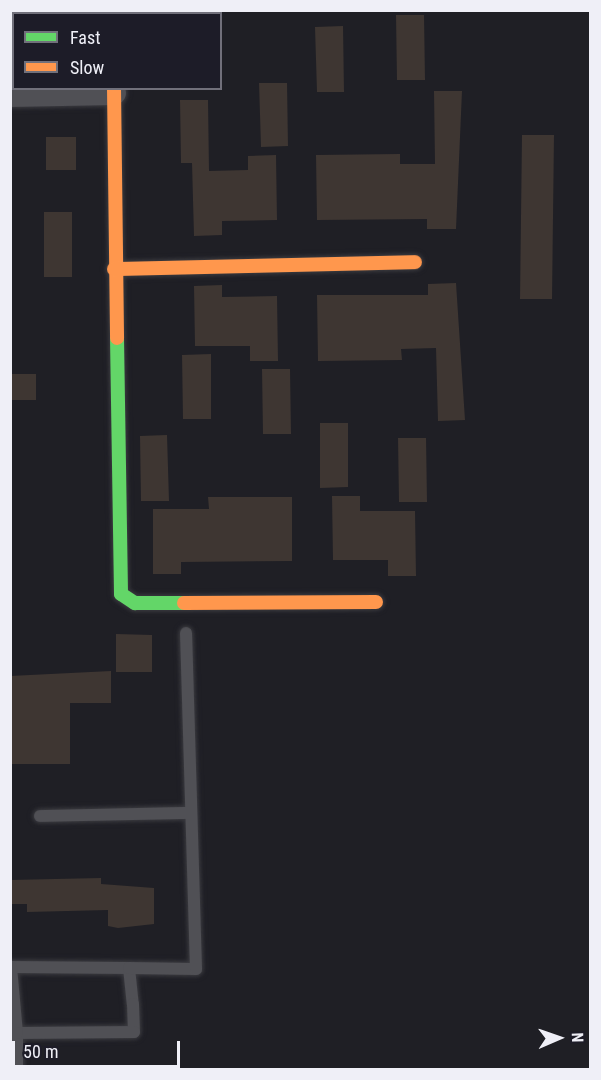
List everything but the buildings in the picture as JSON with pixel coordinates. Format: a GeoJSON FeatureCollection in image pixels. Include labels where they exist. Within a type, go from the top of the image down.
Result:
{"type":"FeatureCollection","features":[{"type":"Feature","properties":{"kind":"street"},"geometry":{"type":"LineString","coordinates":[[10,95],[114,91],[114,269],[121,594],[135,603],[376,602]]}},
{"type":"Feature","properties":{"kind":"street"},"geometry":{"type":"LineString","coordinates":[[114,269],[415,261]]}},
{"type":"Feature","properties":{"kind":"lane"},"geometry":{"type":"LineString","coordinates":[[17,1070],[11,968],[196,969],[189,813],[186,633]]}},
{"type":"Feature","properties":{"kind":"lane"},"geometry":{"type":"LineString","coordinates":[[40,816],[189,813]]}},
{"type":"Feature","properties":{"kind":"lane"},"geometry":{"type":"LineString","coordinates":[[14,1033],[134,1032],[129,968]]}},
{"type":"Feature","properties":{"kind":"traffic: fast"},"geometry":{"type":"LineString","coordinates":[[117,338],[121,594],[135,603],[184,603]]}},
{"type":"Feature","properties":{"kind":"traffic: slow"},"geometry":{"type":"LineString","coordinates":[[114,90],[117,338]]}},
{"type":"Feature","properties":{"kind":"traffic: slow"},"geometry":{"type":"LineString","coordinates":[[114,269],[415,262]]}},
{"type":"Feature","properties":{"kind":"traffic: slow"},"geometry":{"type":"LineString","coordinates":[[184,603],[376,602]]}}]}
